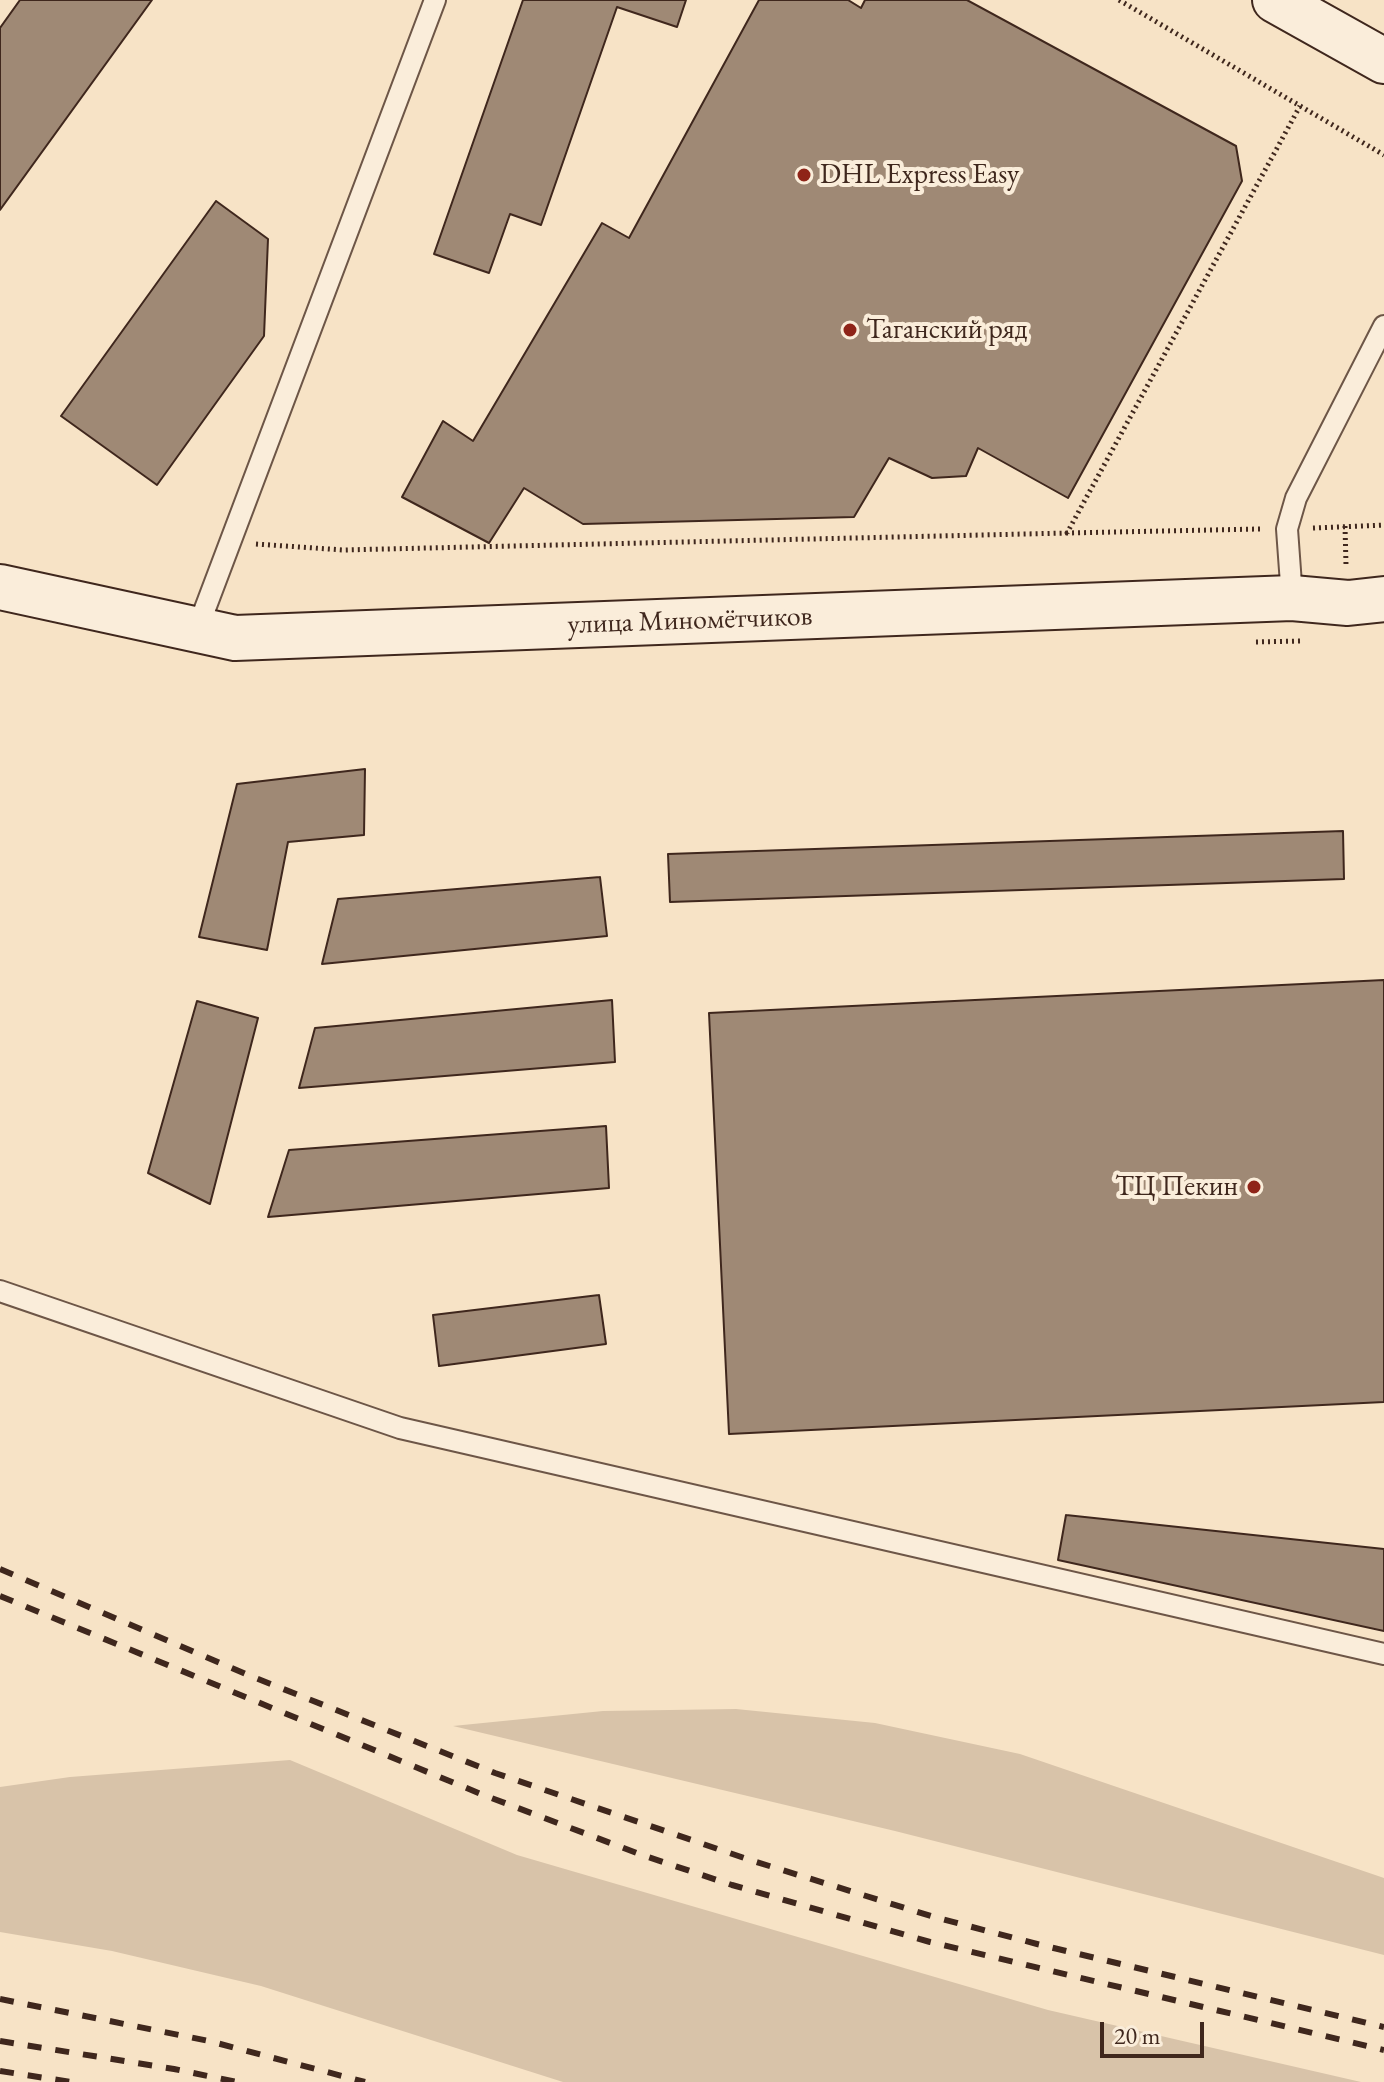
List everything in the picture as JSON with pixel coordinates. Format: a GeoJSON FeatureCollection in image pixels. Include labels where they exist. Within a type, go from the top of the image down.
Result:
{"type":"FeatureCollection","features":[{"type":"Feature","properties":{"kind":"street"},"geometry":{"type":"LineString","coordinates":[[1275,0],[1384,61]]}},
{"type":"Feature","properties":{"kind":"street","name":"улица Миномётчиков"},"geometry":{"type":"LineString","coordinates":[[0,587],[235,638],[1292,598],[1348,603],[1384,599]]}},
{"type":"Feature","properties":{"kind":"lane"},"geometry":{"type":"LineString","coordinates":[[197,630],[435,0]]}},
{"type":"Feature","properties":{"kind":"lane"},"geometry":{"type":"LineString","coordinates":[[1292,598],[1287,529],[1296,498],[1384,326]]}},
{"type":"Feature","properties":{"kind":"lane"},"geometry":{"type":"LineString","coordinates":[[0,1291],[400,1428],[1384,1654]]}},
{"type":"Feature","properties":{"kind":"path"},"geometry":{"type":"LineString","coordinates":[[1119,0],[1384,155]]}},
{"type":"Feature","properties":{"kind":"path"},"geometry":{"type":"LineString","coordinates":[[1067,533],[1300,106]]}},
{"type":"Feature","properties":{"kind":"path"},"geometry":{"type":"LineString","coordinates":[[232,542],[343,550],[1384,525]]}},
{"type":"Feature","properties":{"kind":"shaded area"},"geometry":{"type":"Polygon","coordinates":[[[736,1709],[875,1723],[1020,1754],[1384,1878],[1384,1955],[895,1831],[453,1726],[603,1711],[736,1709]]]}},
{"type":"Feature","properties":{"kind":"shaded area"},"geometry":{"type":"Polygon","coordinates":[[[290,1760],[517,1855],[1048,2010],[1361,2082],[563,2082],[261,1986],[112,1951],[0,1932],[0,1787],[70,1777],[290,1760]]]}},
{"type":"Feature","properties":{"kind":"building"},"geometry":{"type":"Polygon","coordinates":[[[20,0],[152,0],[0,210],[0,28],[20,0]]]}},
{"type":"Feature","properties":{"kind":"building"},"geometry":{"type":"Polygon","coordinates":[[[523,0],[686,0],[677,27],[617,7],[541,225],[510,214],[489,273],[434,254],[523,0]]]}},
{"type":"Feature","properties":{"kind":"building","name":"Таганский ряд"},"geometry":{"type":"Polygon","coordinates":[[[759,0],[848,0],[861,8],[865,0],[967,0],[1236,146],[1242,181],[1068,498],[978,448],[966,476],[932,478],[889,458],[854,517],[583,524],[524,488],[489,543],[402,497],[443,421],[473,441],[602,223],[629,238],[759,0]]]}},
{"type":"Feature","properties":{"kind":"building"},"geometry":{"type":"Polygon","coordinates":[[[216,201],[268,239],[264,336],[157,485],[61,416],[216,201]]]}},
{"type":"Feature","properties":{"kind":"building"},"geometry":{"type":"Polygon","coordinates":[[[365,769],[364,835],[288,842],[267,950],[199,937],[237,784],[365,769]]]}},
{"type":"Feature","properties":{"kind":"building"},"geometry":{"type":"Polygon","coordinates":[[[1343,831],[1344,879],[670,902],[668,854],[1343,831]]]}},
{"type":"Feature","properties":{"kind":"building"},"geometry":{"type":"Polygon","coordinates":[[[600,877],[607,936],[322,964],[338,899],[600,877]]]}},
{"type":"Feature","properties":{"kind":"building"},"geometry":{"type":"Polygon","coordinates":[[[1384,980],[1384,1402],[729,1434],[709,1013],[1384,980]]]}},
{"type":"Feature","properties":{"kind":"building"},"geometry":{"type":"Polygon","coordinates":[[[612,1000],[615,1062],[299,1088],[315,1028],[612,1000]]]}},
{"type":"Feature","properties":{"kind":"building"},"geometry":{"type":"Polygon","coordinates":[[[197,1001],[258,1018],[210,1204],[148,1173],[197,1001]]]}},
{"type":"Feature","properties":{"kind":"building"},"geometry":{"type":"Polygon","coordinates":[[[606,1126],[609,1188],[268,1217],[289,1150],[606,1126]]]}},
{"type":"Feature","properties":{"kind":"building"},"geometry":{"type":"Polygon","coordinates":[[[599,1295],[606,1344],[439,1366],[433,1315],[599,1295]]]}},
{"type":"Feature","properties":{"kind":"building"},"geometry":{"type":"Polygon","coordinates":[[[1066,1515],[1384,1549],[1384,1631],[1058,1560],[1066,1515]]]}},
{"type":"Feature","properties":{"kind":"railway"},"geometry":{"type":"LineString","coordinates":[[0,1569],[253,1677],[495,1773],[750,1860],[934,1917],[1384,2027]]}},
{"type":"Feature","properties":{"kind":"railway"},"geometry":{"type":"LineString","coordinates":[[0,1596],[481,1794],[642,1855],[732,1885],[930,1942],[1384,2050]]}},
{"type":"Feature","properties":{"kind":"railway"},"geometry":{"type":"LineString","coordinates":[[0,1999],[209,2041],[365,2082]]}},
{"type":"Feature","properties":{"kind":"railway"},"geometry":{"type":"LineString","coordinates":[[0,2041],[237,2082]]}},
{"type":"Feature","properties":{"kind":"railway"},"geometry":{"type":"LineString","coordinates":[[0,2071],[71,2082]]}},
{"type":"Feature","properties":{"kind":"place","name":"DHL Express Easy"},"geometry":{"type":"Point","coordinates":[804,175]}},
{"type":"Feature","properties":{"kind":"place","name":"Таганский ряд"},"geometry":{"type":"Point","coordinates":[850,330]}},
{"type":"Feature","properties":{"kind":"place","name":"ТЦ Пекин"},"geometry":{"type":"Point","coordinates":[1254,1187]}}]}
